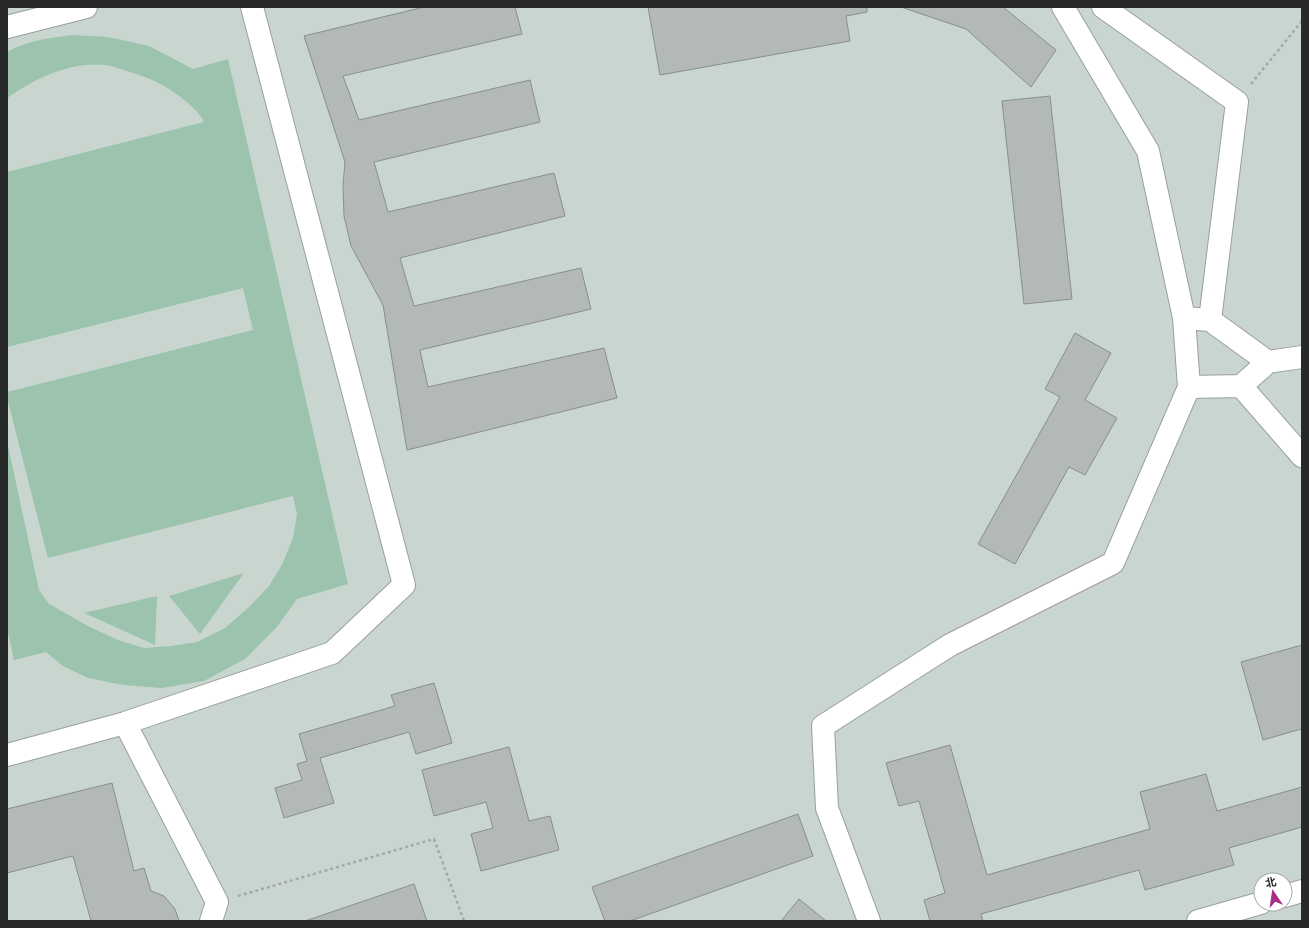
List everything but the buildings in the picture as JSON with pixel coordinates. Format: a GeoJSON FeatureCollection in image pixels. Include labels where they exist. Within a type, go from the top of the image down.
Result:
{"type":"FeatureCollection","features":[{"type":"Feature","properties":{"kind":"lane"},"geometry":{"type":"LineString","coordinates":[[7,27],[86,7]]}},
{"type":"Feature","properties":{"kind":"lane"},"geometry":{"type":"LineString","coordinates":[[7,755],[125,723],[332,653],[404,585],[252,7]]}},
{"type":"Feature","properties":{"kind":"lane"},"geometry":{"type":"LineString","coordinates":[[869,921],[827,808],[823,726],[950,645],[1114,563],[1189,387],[1184,318],[1148,151],[1063,7]]}},
{"type":"Feature","properties":{"kind":"lane"},"geometry":{"type":"LineString","coordinates":[[1103,7],[1237,102],[1210,320]]}},
{"type":"Feature","properties":{"kind":"lane"},"geometry":{"type":"LineString","coordinates":[[1184,318],[1210,320],[1268,362]]}},
{"type":"Feature","properties":{"kind":"lane"},"geometry":{"type":"LineString","coordinates":[[1189,387],[1241,386],[1268,362],[1302,357]]}},
{"type":"Feature","properties":{"kind":"lane"},"geometry":{"type":"LineString","coordinates":[[1241,386],[1302,456]]}},
{"type":"Feature","properties":{"kind":"lane"},"geometry":{"type":"LineString","coordinates":[[125,723],[214,912]]}},
{"type":"Feature","properties":{"kind":"lane"},"geometry":{"type":"LineString","coordinates":[[1200,921],[1253,905]]}},
{"type":"Feature","properties":{"kind":"path"},"geometry":{"type":"LineString","coordinates":[[1237,102],[1302,21]]}},
{"type":"Feature","properties":{"kind":"path"},"geometry":{"type":"LineString","coordinates":[[214,912],[434,839],[464,921]]}},
{"type":"Feature","properties":{"kind":"shaded area"},"geometry":{"type":"Polygon","coordinates":[[[7,7],[1302,7],[1302,921],[7,921],[7,7]]]}},
{"type":"Feature","properties":{"kind":"green space"},"geometry":{"type":"Polygon","coordinates":[[[71,35],[108,37],[149,46],[193,69],[228,59],[348,584],[297,599],[276,628],[245,659],[204,681],[162,688],[123,685],[88,678],[63,666],[46,652],[14,660],[7,628],[7,441],[39,590],[49,604],[88,626],[118,640],[144,648],[197,642],[225,628],[249,607],[269,586],[282,565],[293,538],[297,514],[293,496],[48,558],[7,398],[7,392],[253,330],[243,288],[7,347],[7,172],[204,122],[198,112],[164,86],[140,75],[106,65],[93,64],[67,68],[54,72],[7,98],[7,52],[22,45],[71,35]]]}},
{"type":"Feature","properties":{"kind":"green space"},"geometry":{"type":"Polygon","coordinates":[[[244,573],[200,634],[169,596],[244,573]]]}},
{"type":"Feature","properties":{"kind":"green space"},"geometry":{"type":"Polygon","coordinates":[[[157,596],[155,645],[84,613],[157,596]]]}}]}
